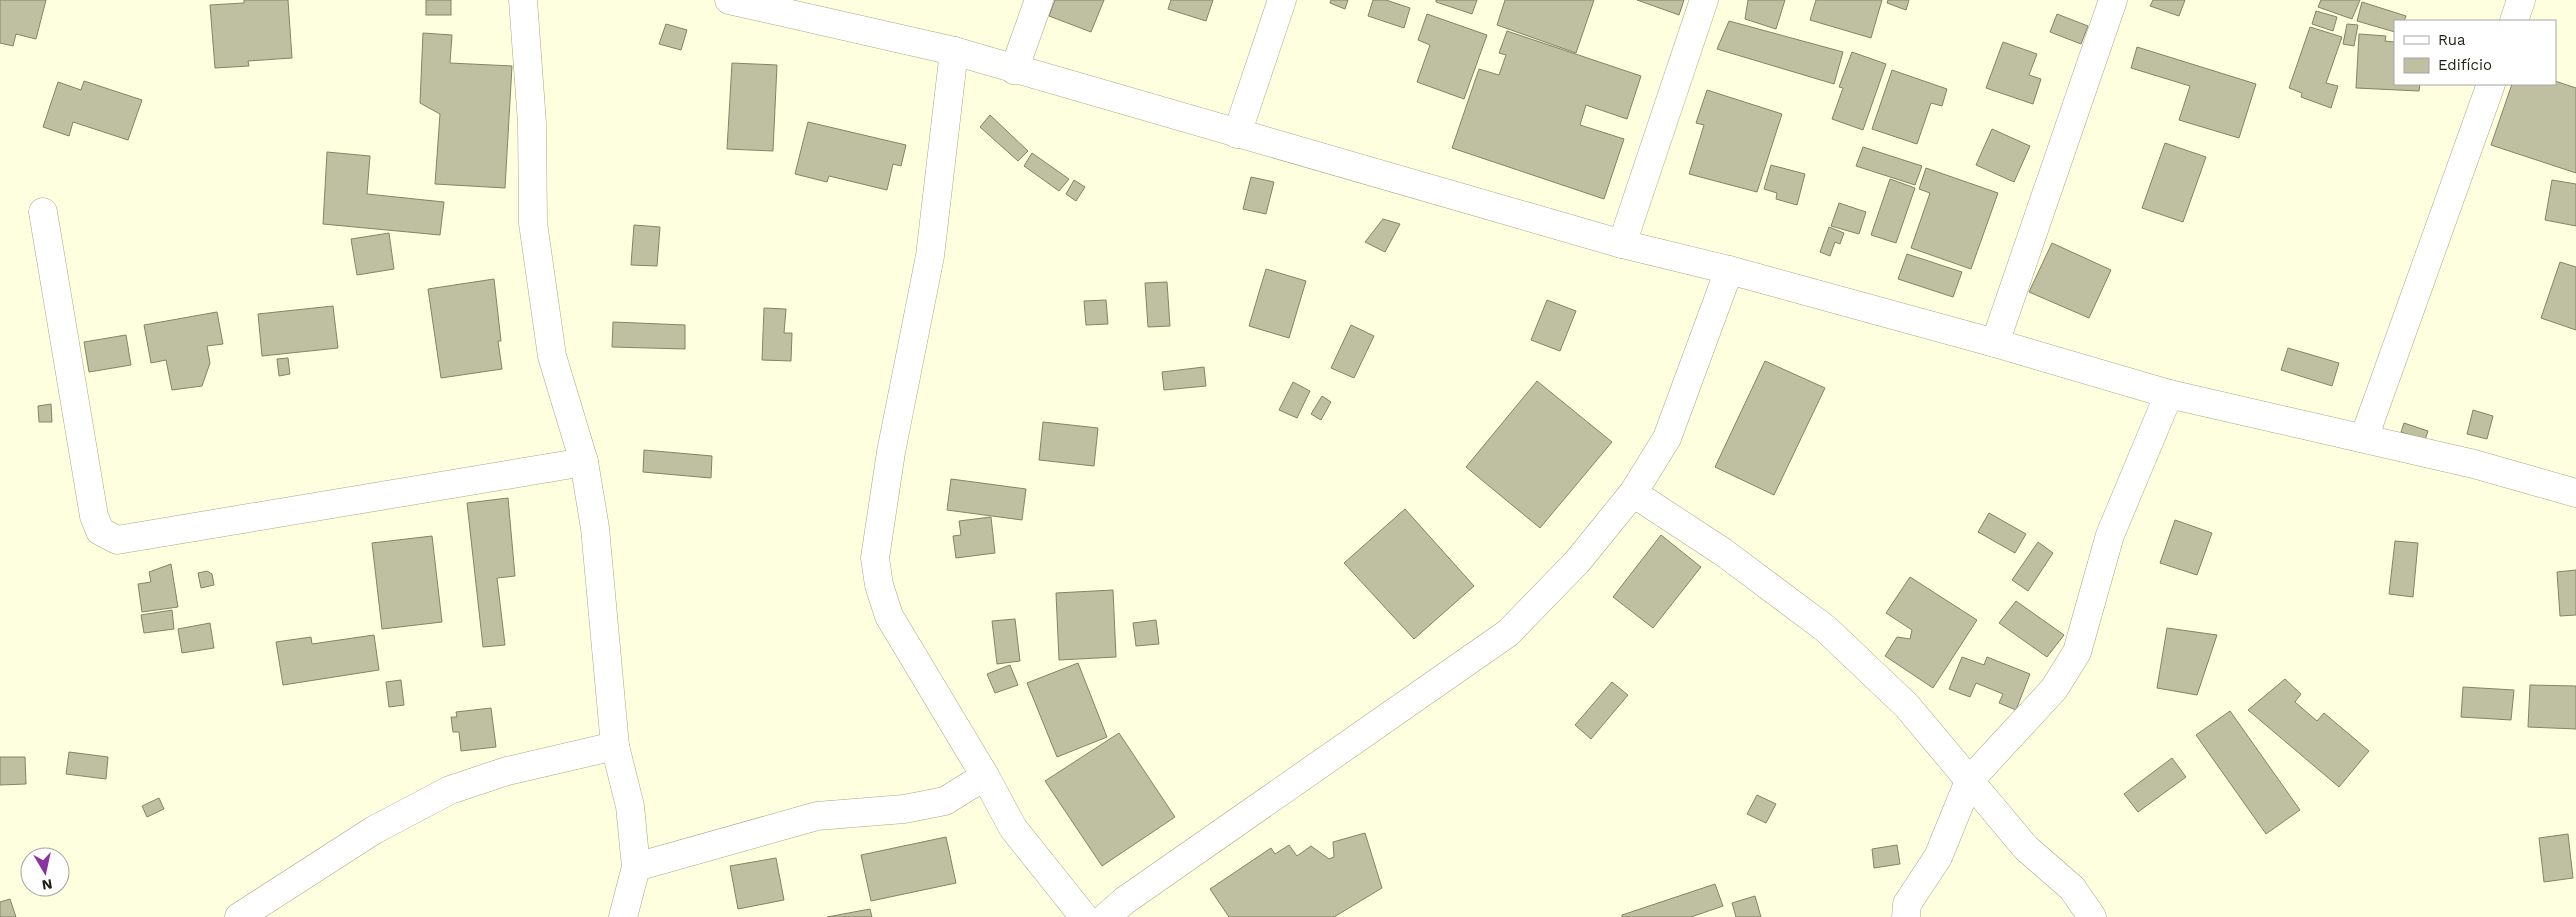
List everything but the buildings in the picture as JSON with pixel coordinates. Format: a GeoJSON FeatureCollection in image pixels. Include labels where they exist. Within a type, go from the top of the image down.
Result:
{"type":"FeatureCollection","features":[{"type":"Feature","properties":{"kind":"street"},"geometry":{"type":"LineString","coordinates":[[522,0],[532,123],[533,223],[552,356],[584,462],[594,528],[615,746],[630,806],[636,867],[623,917]]}},
{"type":"Feature","properties":{"kind":"street"},"geometry":{"type":"LineString","coordinates":[[729,0],[954,51],[1014,70],[1622,244],[1729,270],[1996,343],[2169,394],[2474,464],[2576,493]]}},
{"type":"Feature","properties":{"kind":"street"},"geometry":{"type":"LineString","coordinates":[[1014,70],[1039,0]]}},
{"type":"Feature","properties":{"kind":"street"},"geometry":{"type":"LineString","coordinates":[[1237,134],[1282,0]]}},
{"type":"Feature","properties":{"kind":"street"},"geometry":{"type":"LineString","coordinates":[[1622,244],[1704,0]]}},
{"type":"Feature","properties":{"kind":"street"},"geometry":{"type":"LineString","coordinates":[[1996,343],[2113,0]]}},
{"type":"Feature","properties":{"kind":"street"},"geometry":{"type":"LineString","coordinates":[[2514,20],[2521,0]]}},
{"type":"Feature","properties":{"kind":"street"},"geometry":{"type":"LineString","coordinates":[[954,51],[930,256],[891,452],[875,558],[879,585],[889,616],[985,776],[1012,828],[1084,917]]}},
{"type":"Feature","properties":{"kind":"street"},"geometry":{"type":"LineString","coordinates":[[2364,438],[2491,85]]}},
{"type":"Feature","properties":{"kind":"street"},"geometry":{"type":"LineString","coordinates":[[43,212],[94,516],[100,531],[117,540],[584,462]]}},
{"type":"Feature","properties":{"kind":"street"},"geometry":{"type":"LineString","coordinates":[[1106,917],[1124,901],[1508,632],[1577,562],[1634,493],[1667,438],[1729,270]]}},
{"type":"Feature","properties":{"kind":"street"},"geometry":{"type":"LineString","coordinates":[[1906,917],[1907,904],[1938,857],[1969,781],[2054,689],[2077,652],[2110,535],[2169,394]]}},
{"type":"Feature","properties":{"kind":"street"},"geometry":{"type":"LineString","coordinates":[[1634,493],[1723,552],[1826,628],[1907,706],[2026,848],[2072,888],[2092,917]]}},
{"type":"Feature","properties":{"kind":"street"},"geometry":{"type":"LineString","coordinates":[[239,917],[374,830],[450,790],[507,771],[615,746]]}},
{"type":"Feature","properties":{"kind":"street"},"geometry":{"type":"LineString","coordinates":[[636,867],[816,816],[904,809],[946,801],[985,776]]}}]}
